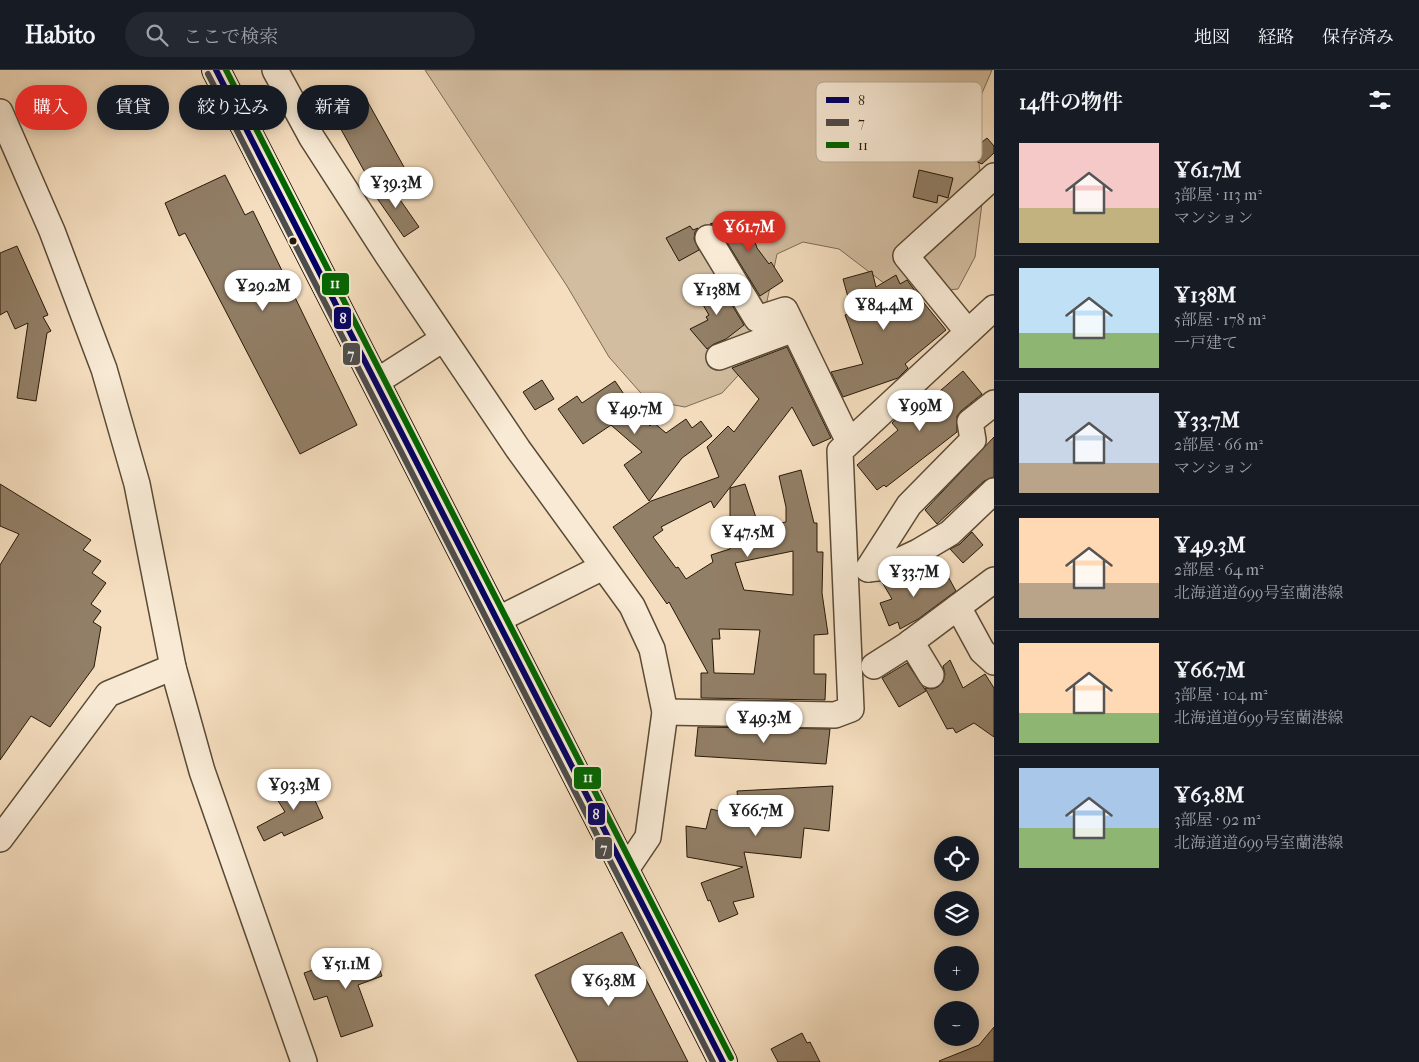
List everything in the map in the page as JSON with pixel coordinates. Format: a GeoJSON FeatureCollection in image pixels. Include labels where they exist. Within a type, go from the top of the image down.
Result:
{"type":"FeatureCollection","features":[{"type":"Feature","properties":{"kind":"main road"},"geometry":{"type":"LineString","coordinates":[[216,70],[625,872],[724,1062]]}},
{"type":"Feature","properties":{"kind":"street"},"geometry":{"type":"LineString","coordinates":[[275,70],[312,138],[443,339],[518,449],[632,606],[652,649],[665,712],[648,837],[625,872]]}},
{"type":"Feature","properties":{"kind":"street"},"geometry":{"type":"LineString","coordinates":[[0,112],[52,231],[104,369],[137,484],[173,666],[202,771],[304,1062]]}},
{"type":"Feature","properties":{"kind":"street"},"geometry":{"type":"LineString","coordinates":[[968,332],[906,256],[994,176]]}},
{"type":"Feature","properties":{"kind":"street"},"geometry":{"type":"LineString","coordinates":[[708,238],[757,319],[785,310],[849,442]]}},
{"type":"Feature","properties":{"kind":"street"},"geometry":{"type":"LineString","coordinates":[[665,712],[835,715],[851,710],[840,450],[994,308]]}},
{"type":"Feature","properties":{"kind":"street"},"geometry":{"type":"LineString","coordinates":[[719,357],[794,329]]}},
{"type":"Feature","properties":{"kind":"street"},"geometry":{"type":"LineString","coordinates":[[376,382],[443,339]]}},
{"type":"Feature","properties":{"kind":"street"},"geometry":{"type":"LineString","coordinates":[[994,403],[970,422],[973,440],[909,505],[868,569],[886,567],[918,552],[950,533],[994,491]]}},
{"type":"Feature","properties":{"kind":"street"},"geometry":{"type":"LineString","coordinates":[[497,620],[603,566]]}},
{"type":"Feature","properties":{"kind":"street"},"geometry":{"type":"LineString","coordinates":[[874,666],[994,580]]}},
{"type":"Feature","properties":{"kind":"street"},"geometry":{"type":"LineString","coordinates":[[958,607],[982,651],[994,662]]}},
{"type":"Feature","properties":{"kind":"street"},"geometry":{"type":"LineString","coordinates":[[910,642],[931,675]]}},
{"type":"Feature","properties":{"kind":"street"},"geometry":{"type":"LineString","coordinates":[[0,839],[108,694],[173,666]]}},
{"type":"Feature","properties":{"kind":"shaded area"},"geometry":{"type":"Polygon","coordinates":[[[425,70],[992,70],[982,93],[982,82],[816,82],[816,162],[979,162],[983,196],[975,257],[958,289],[925,292],[893,290],[839,249],[803,242],[777,254],[763,320],[746,367],[722,393],[685,407],[647,400],[609,357],[567,286],[425,70]]]}},
{"type":"Feature","properties":{"kind":"building"},"geometry":{"type":"Polygon","coordinates":[[[369,104],[404,167],[372,185],[341,130],[369,130],[369,104]]]}},
{"type":"Feature","properties":{"kind":"building"},"geometry":{"type":"Polygon","coordinates":[[[987,138],[994,146],[994,153],[982,164],[978,162],[982,162],[982,142],[987,138]]]}},
{"type":"Feature","properties":{"kind":"building"},"geometry":{"type":"Polygon","coordinates":[[[919,170],[953,178],[948,198],[938,195],[937,203],[913,197],[919,170]]]}},
{"type":"Feature","properties":{"kind":"building"},"geometry":{"type":"Polygon","coordinates":[[[225,175],[245,215],[253,211],[357,425],[300,454],[185,233],[179,236],[165,203],[225,175]]]}},
{"type":"Feature","properties":{"kind":"building"},"geometry":{"type":"Polygon","coordinates":[[[387,181],[419,227],[404,237],[372,191],[387,181]]]}},
{"type":"Feature","properties":{"kind":"building"},"geometry":{"type":"Polygon","coordinates":[[[745,212],[757,248],[769,264],[771,262],[783,281],[760,296],[720,231],[710,224],[745,212]]]}},
{"type":"Feature","properties":{"kind":"building"},"geometry":{"type":"Polygon","coordinates":[[[690,226],[693,230],[698,228],[694,239],[699,250],[679,261],[666,238],[690,226]]]}},
{"type":"Feature","properties":{"kind":"building"},"geometry":{"type":"Polygon","coordinates":[[[17,246],[48,315],[43,317],[51,331],[47,333],[36,401],[17,398],[28,323],[15,329],[7,311],[0,315],[0,253],[17,246]]]}},
{"type":"Feature","properties":{"kind":"building"},"geometry":{"type":"Polygon","coordinates":[[[872,271],[876,287],[896,275],[900,284],[907,280],[946,330],[905,364],[908,368],[898,378],[843,397],[831,372],[863,364],[845,315],[852,312],[843,279],[872,271]]]}},
{"type":"Feature","properties":{"kind":"building"},"geometry":{"type":"Polygon","coordinates":[[[717,280],[744,325],[726,339],[707,349],[690,329],[708,320],[706,317],[709,315],[696,293],[717,280]]]}},
{"type":"Feature","properties":{"kind":"building"},"geometry":{"type":"Polygon","coordinates":[[[787,347],[831,438],[813,446],[792,407],[714,508],[711,501],[661,527],[663,530],[653,537],[686,579],[713,562],[711,555],[730,549],[730,488],[745,484],[759,527],[786,522],[786,507],[779,476],[801,470],[814,523],[817,523],[817,552],[823,552],[822,593],[828,634],[814,635],[814,674],[826,674],[825,700],[701,698],[701,673],[708,673],[669,602],[667,604],[613,527],[651,501],[719,477],[707,447],[728,426],[734,432],[759,399],[732,368],[787,347]],[[793,551],[735,563],[744,590],[793,595],[793,551]],[[719,629],[720,639],[712,639],[714,673],[754,674],[760,630],[719,629]]]}},
{"type":"Feature","properties":{"kind":"building"},"geometry":{"type":"Polygon","coordinates":[[[963,371],[982,394],[957,416],[957,432],[886,487],[884,485],[877,490],[857,465],[898,430],[892,423],[927,390],[933,397],[963,371]]]}},
{"type":"Feature","properties":{"kind":"building"},"geometry":{"type":"Polygon","coordinates":[[[542,380],[554,399],[535,410],[523,392],[542,380]]]}},
{"type":"Feature","properties":{"kind":"building"},"geometry":{"type":"Polygon","coordinates":[[[615,381],[632,406],[650,426],[653,422],[666,433],[686,419],[692,428],[701,421],[712,436],[682,458],[649,501],[624,465],[642,452],[611,425],[583,444],[558,409],[577,396],[582,403],[615,381]]]}},
{"type":"Feature","properties":{"kind":"building"},"geometry":{"type":"Polygon","coordinates":[[[994,437],[994,477],[984,481],[937,524],[925,510],[994,437]]]}},
{"type":"Feature","properties":{"kind":"building"},"geometry":{"type":"Polygon","coordinates":[[[0,484],[91,540],[83,550],[101,561],[92,573],[106,583],[91,604],[101,611],[93,622],[101,627],[94,667],[50,727],[31,716],[0,760],[0,565],[19,534],[0,526],[0,484]]]}},
{"type":"Feature","properties":{"kind":"building"},"geometry":{"type":"Polygon","coordinates":[[[972,532],[983,545],[963,563],[950,549],[960,544],[972,532]]]}},
{"type":"Feature","properties":{"kind":"building"},"geometry":{"type":"Polygon","coordinates":[[[945,571],[956,591],[918,619],[900,629],[898,622],[889,626],[880,603],[892,599],[882,582],[905,574],[912,589],[945,571]]]}},
{"type":"Feature","properties":{"kind":"building"},"geometry":{"type":"Polygon","coordinates":[[[950,660],[963,688],[985,674],[994,688],[994,737],[974,723],[956,733],[953,728],[947,729],[925,688],[932,689],[938,687],[943,682],[945,674],[943,666],[950,660]]]}},
{"type":"Feature","properties":{"kind":"building"},"geometry":{"type":"Polygon","coordinates":[[[907,663],[926,691],[899,707],[882,678],[907,663]]]}},
{"type":"Feature","properties":{"kind":"building"},"geometry":{"type":"Polygon","coordinates":[[[698,727],[830,729],[826,764],[695,756],[698,727]]]}},
{"type":"Feature","properties":{"kind":"building"},"geometry":{"type":"Polygon","coordinates":[[[312,776],[319,794],[313,796],[323,818],[284,836],[282,832],[264,841],[257,827],[285,812],[277,799],[312,776]]]}},
{"type":"Feature","properties":{"kind":"building"},"geometry":{"type":"Polygon","coordinates":[[[833,786],[829,831],[804,828],[801,858],[744,852],[754,897],[733,902],[738,914],[719,922],[701,883],[743,867],[687,857],[686,826],[706,829],[711,809],[739,816],[737,791],[833,786]]]}},
{"type":"Feature","properties":{"kind":"building"},"geometry":{"type":"Polygon","coordinates":[[[622,932],[688,1062],[578,1062],[535,975],[622,932]]]}},
{"type":"Feature","properties":{"kind":"building"},"geometry":{"type":"Polygon","coordinates":[[[372,949],[382,976],[358,985],[373,1026],[341,1037],[327,996],[314,1000],[304,973],[372,949]]]}},
{"type":"Feature","properties":{"kind":"building"},"geometry":{"type":"Polygon","coordinates":[[[994,1027],[994,1062],[939,1061],[979,1046],[994,1027]]]}},
{"type":"Feature","properties":{"kind":"building"},"geometry":{"type":"Polygon","coordinates":[[[802,1033],[807,1043],[810,1042],[820,1062],[778,1062],[771,1049],[802,1033]]]}},
{"type":"Feature","properties":{"kind":"transit line","name":"8"},"geometry":{"type":"LineString","coordinates":[[216,70],[723,1062]]}},
{"type":"Feature","properties":{"kind":"transit line","name":"11"},"geometry":{"type":"LineString","coordinates":[[226,70],[731,1058]]}},
{"type":"Feature","properties":{"kind":"transit line","name":"7"},"geometry":{"type":"LineString","coordinates":[[208,74],[713,1062]]}}]}
